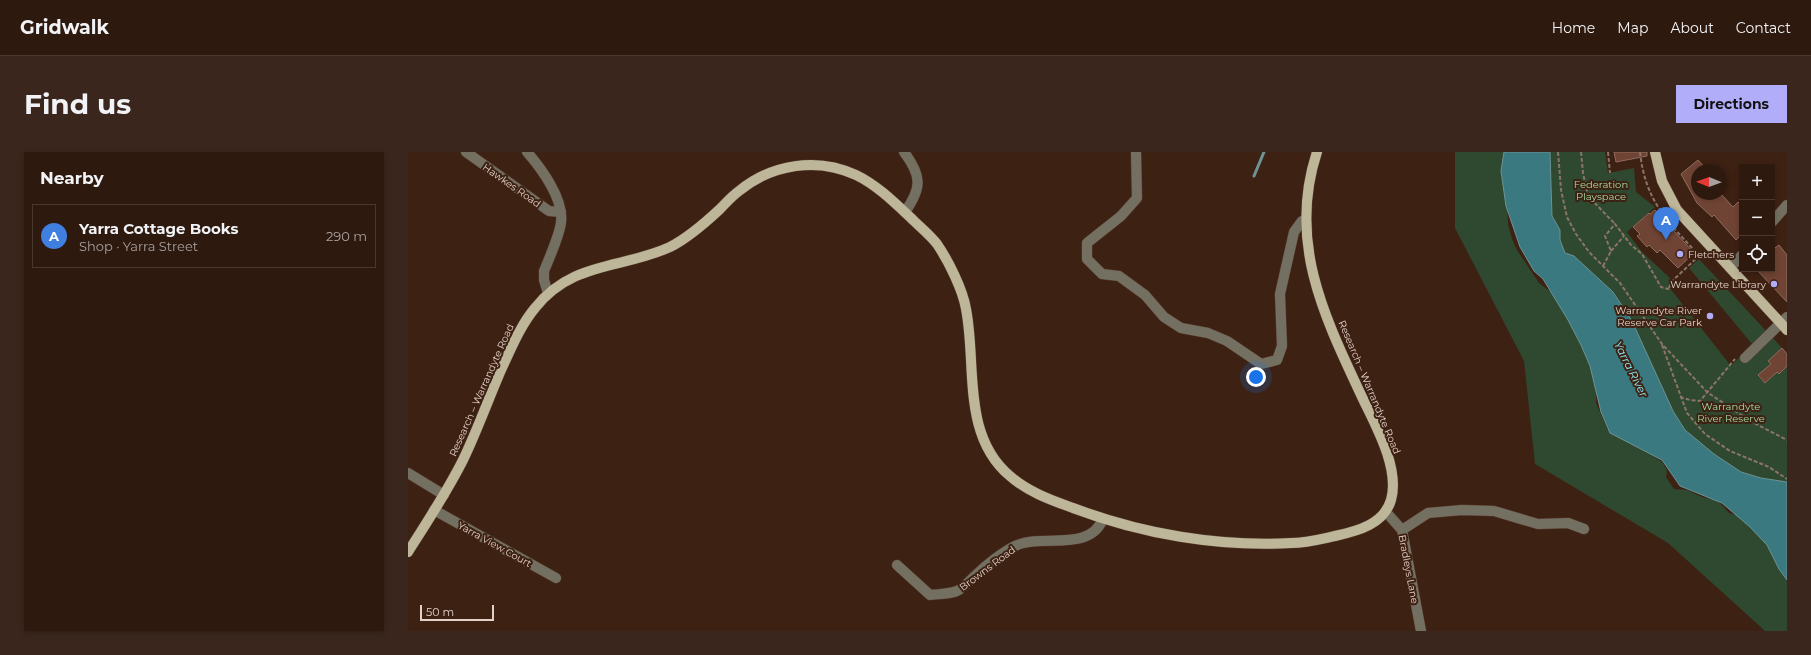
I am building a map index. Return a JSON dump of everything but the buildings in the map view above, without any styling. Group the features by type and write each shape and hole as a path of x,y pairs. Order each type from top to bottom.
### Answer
{"main road":[{"name":"Research – Warrandyte Road","path":"408,552 444,495 463,460 512,344 526,319 548,293 574,277 594,268 649,254 680,242 717,212 739,190 770,172 796,165 826,165 856,175 881,191 905,212 936,244 952,272 966,306 979,431 989,453 1010,476 1041,496 1103,519 1171,534 1224,543 1296,544 1349,533 1379,520 1386,512 1391,501 1394,483 1390,464 1375,423 1342,354 1318,296 1310,262 1306,220 1308,191 1317,152"},
{"path":"1655,152 1662,181 1677,210 1730,268 1785,323"}],"street":[{"name":"Hawkes Road","path":"466,152 548,211 561,212"},
{"path":"527,152 538,165 551,186 561,212 561,222 544,271 544,280 548,293"},
{"path":"904,152 913,164 918,178 916,196 905,212"},
{"path":"1136,152 1137,198 1121,216 1087,243 1087,259 1102,274 1119,276 1140,291 1164,317 1181,328 1208,333 1227,341 1261,364 1277,360 1282,346 1280,294 1294,232 1302,221 1306,220"},
{"path":"1775,219 1787,205"},
{"path":"1730,268 1739,258"},
{"path":"1741,358 1785,323"},
{"path":"408,473 444,495"},
{"name":"Yarra View Court","path":"434,510 556,578"},
{"path":"1402,530 1428,513 1462,510 1494,511 1538,524 1568,523 1584,529"},
{"name":"Bradleys Lane","path":"1386,512 1402,530 1421,631"},
{"name":"Browns Road","path":"897,565 930,595 946,594 958,590 981,570 1016,545 1045,540 1067,541 1089,535 1096,531 1103,519"}],"path":[{"path":"1558,152 1561,190 1567,216 1576,234 1589,252 1620,283 1662,344 1707,392 1750,421 1787,440"},
{"path":"1581,152 1583,173 1588,196 1642,254 1661,287 1668,289 1680,281"},
{"path":"1608,152 1610,173"},
{"path":"1640,152 1643,171 1657,208 1695,251"},
{"path":"1611,251 1605,236 1614,224"},
{"path":"1603,266 1611,251 1624,236"},
{"path":"1668,289 1671,282 1699,256"},
{"path":"1662,344 1687,413 1705,434 1730,451 1769,467 1787,479"},
{"path":"1680,397 1700,401 1741,358"}],"green space":[{"path":"1455,152 1505,152 1508,224 1512,239 1517,250 1539,283 1560,299 1597,381 1596,403 1607,428 1613,434 1643,449 1662,462 1667,470 1666,477 1674,489 1687,490 1702,497 1716,500 1729,513 1760,525 1774,559 1787,578 1787,631 1764,631 1668,543 1535,464 1524,361 1455,228"},
{"name":"Warrandyte River Reserve","path":"1550,152 1605,152 1608,173 1634,168 1636,192 1655,207 1627,232 1642,252 1670,278 1669,287 1731,366 1752,344 1689,268 1699,259 1782,348 1768,361 1771,364 1758,376 1765,383 1777,372 1779,374 1787,366 1787,482 1761,478 1741,472 1714,454 1685,430 1673,411 1632,321 1613,292 1574,256 1565,253 1560,239 1560,230 1552,216"}],"water":[{"name":"Yarra River","path":"1504,152 1550,152 1552,216 1560,230 1560,240 1565,253 1574,256 1613,292 1632,321 1673,411 1685,430 1714,454 1741,472 1761,478 1787,482 1787,580 1779,569 1767,545 1750,527 1722,503 1680,486 1662,460 1610,433 1601,412 1590,366 1581,345 1568,320 1543,279 1534,271 1520,247 1506,206 1501,171"}],"waterway":[{"path":"1254,176 1264,152"}],"place":[{"name":"Yarra Cottage Books","path":"1666,240"},
{"name":"Fletchers","path":"1680,254"},
{"name":"Warrandyte Library","path":"1774,284"},
{"name":"Warrandyte River Reserve Car Park","path":"1710,316"}],"park label":[{"name":"Federation Playspace","path":"1601,190"}]}
